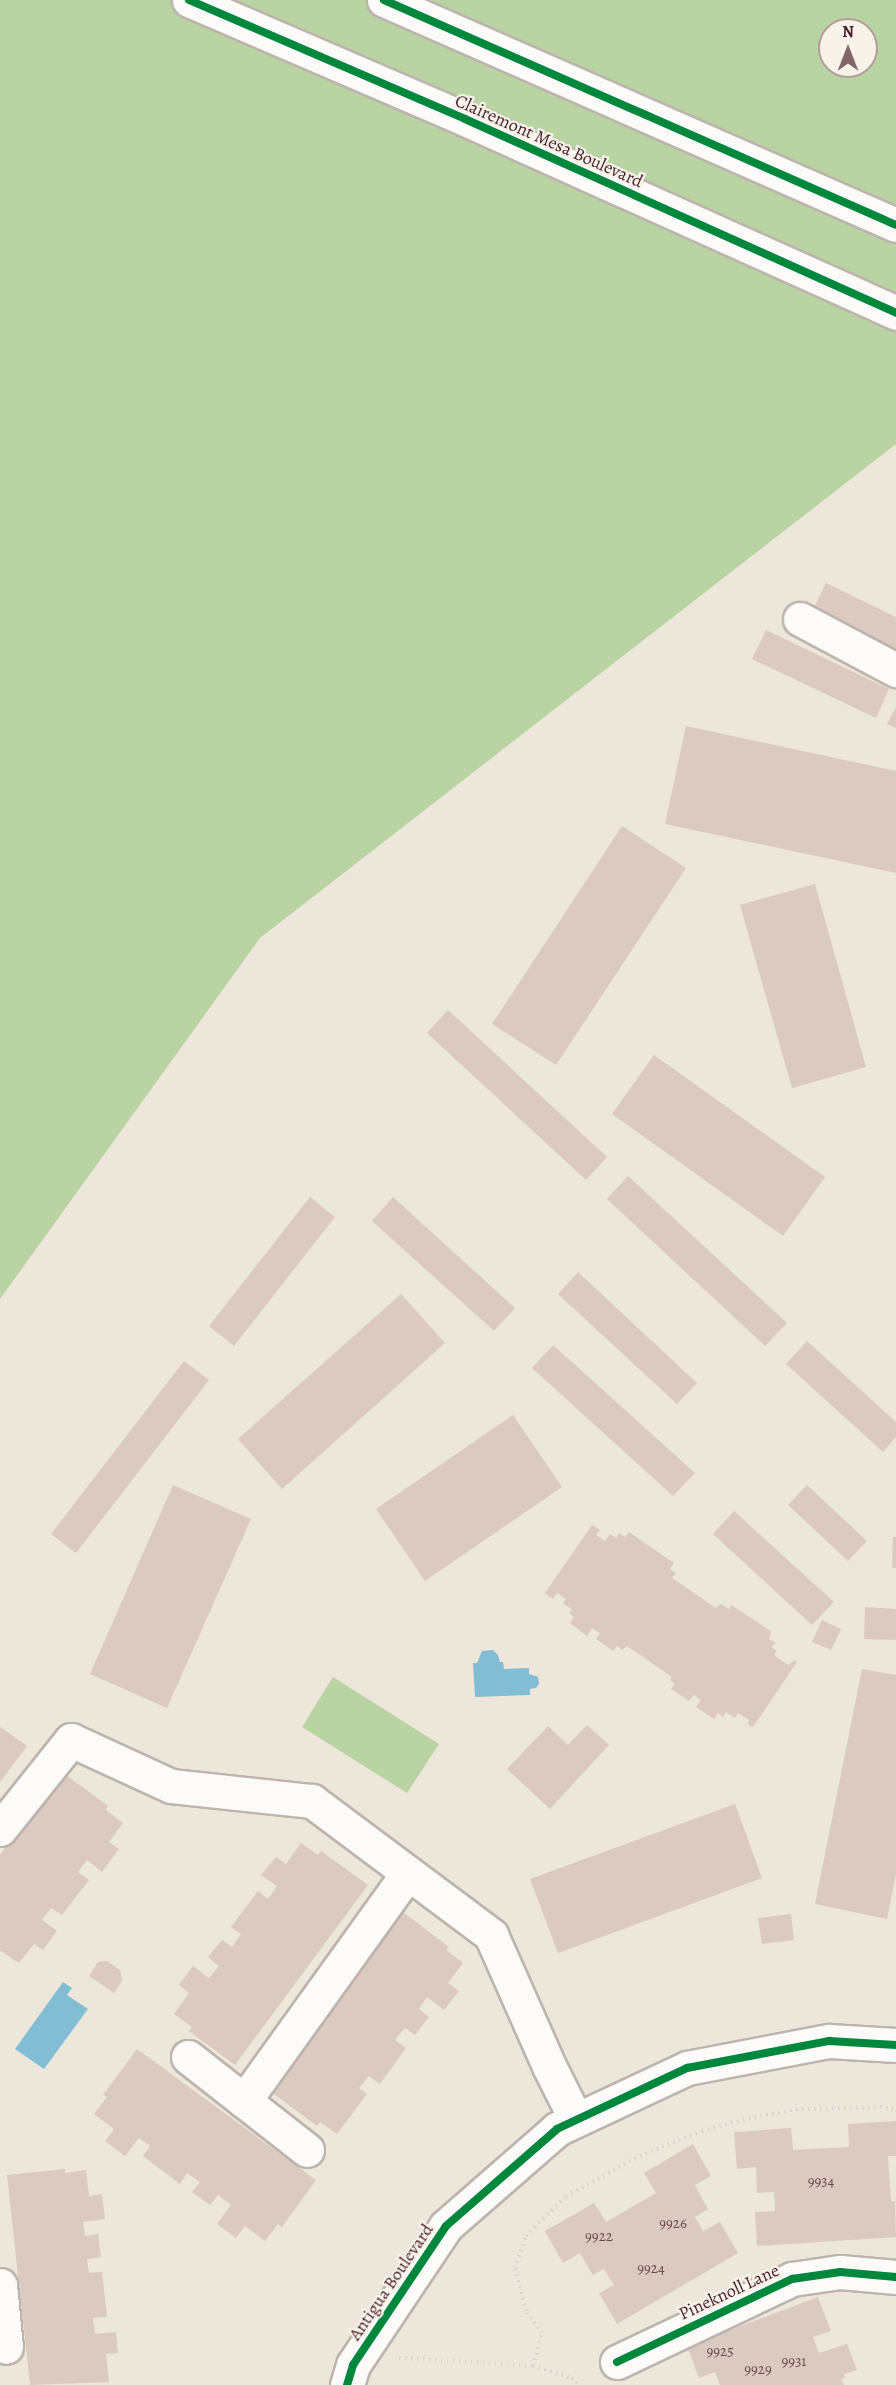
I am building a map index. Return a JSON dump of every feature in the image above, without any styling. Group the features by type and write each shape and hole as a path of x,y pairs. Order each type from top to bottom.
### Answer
{"main road":[{"name":"Clairemont Mesa Boulevard","path":"189,0 455,115 896,313"},
{"path":"384,0 896,225"},
{"path":"800,619 896,670"},
{"path":"0,1829 71,1740 171,1786 312,1801 491,1935 549,2067 576,2120"},
{"path":"244,2100 408,1873"},
{"name":"Antigua Boulevard","path":"347,2385 353,2365 446,2226 557,2129 687,2068 829,2041 896,2045"},
{"path":"188,2057 307,2150"},
{"name":"Pineknoll Lane","path":"617,2362 792,2279 840,2272 896,2277"},
{"path":"0,2292 6,2347"}],"path":[{"path":"532,2366 542,2333 526,2311 514,2268 526,2236 566,2196 640,2156 702,2131 737,2121 796,2109 880,2107 896,2110"},
{"path":"365,2347 404,2359 532,2366 573,2378 579,2385"}],"green space":[{"path":"0,0 896,0 896,444 260,938 0,1299"},
{"path":"333,1677 439,1744 407,1793 302,1727"}],"water":[{"path":"493,1650 500,1662 503,1662 504,1669 529,1668 529,1674 538,1677 539,1684 536,1688 530,1689 530,1695 475,1697 473,1663 477,1663 482,1651"},
{"path":"63,1982 72,1988 67,1995 88,2009 44,2069 15,2049"}],"building":[{"path":"826,583 896,617 896,652 812,612"},
{"path":"766,630 889,689 876,718 752,659"},
{"path":"896,707 896,728 887,724"},
{"path":"686,726 896,771 896,873 665,824"},
{"path":"622,826 686,868 556,1065 492,1024"},
{"path":"815,884 866,1067 792,1088 740,905"},
{"path":"448,1010 607,1157 586,1180 427,1033"},
{"path":"654,1055 825,1177 783,1236 612,1114"},
{"path":"628,1176 787,1323 765,1346 607,1199"},
{"path":"310,1197 335,1217 234,1346 209,1326"},
{"path":"393,1197 515,1308 494,1331 372,1221"},
{"path":"578,1272 697,1383 677,1404 558,1294"},
{"path":"401,1294 445,1343 282,1489 238,1439"},
{"path":"807,1341 896,1422 896,1437 883,1452 786,1364"},
{"path":"553,1345 695,1473 673,1496 532,1368"},
{"path":"184,1361 209,1380 76,1553 51,1534"},
{"path":"513,1415 562,1487 425,1581 376,1509"},
{"path":"173,1485 251,1519 167,1708 90,1674"},
{"path":"807,1485 867,1541 848,1561 788,1505"},
{"path":"734,1511 834,1602 812,1625 713,1534"},
{"path":"592,1525 600,1530 596,1535 605,1541 610,1534 616,1538 619,1533 625,1537 629,1532 674,1563 670,1569 676,1573 672,1578 716,1608 721,1604 729,1609 731,1605 771,1631 769,1639 776,1643 771,1647 777,1651 774,1655 788,1665 795,1660 797,1662 753,1727 748,1725 749,1720 738,1713 735,1718 726,1712 723,1717 718,1713 714,1719 696,1707 701,1700 694,1695 689,1701 671,1689 675,1684 670,1680 672,1677 627,1646 622,1650 617,1646 613,1651 596,1639 600,1633 592,1628 587,1636 570,1623 574,1617 569,1613 572,1610 563,1603 566,1599 557,1593 553,1599 545,1593"},
{"path":"893,1537 896,1537 896,1568 892,1568"},
{"path":"865,1607 896,1609 896,1640 864,1639"},
{"path":"822,1620 841,1629 831,1650 812,1642"},
{"path":"862,1669 896,1675 896,1874 887,1919 815,1904"},
{"path":"587,1725 609,1745 550,1809 507,1769 548,1726 568,1745"},
{"path":"0,1727 27,1746 0,1782"},
{"path":"62,1772 108,1806 106,1810 123,1823 109,1842 119,1849 102,1872 87,1860 78,1872 89,1880 62,1915 51,1908 42,1920 57,1931 43,1950 34,1944 19,1963 0,1952 0,1855"},
{"path":"735,1804 762,1878 558,1953 530,1879"},
{"path":"301,1843 318,1855 321,1851 368,1885 235,2065 189,2031 192,2027 174,2014 189,1993 179,1985 193,1966 209,1978 219,1966 208,1957 222,1940 232,1947 241,1934 231,1927 258,1891 268,1899 277,1886 261,1875 276,1857 286,1864"},
{"path":"403,1912 449,1947 446,1950 463,1963 448,1983 459,1991 444,2010 427,1997 419,2009 429,2017 415,2035 405,2028 395,2040 406,2048 380,2084 369,2076 359,2088 367,2094 337,2134 320,2122 317,2126 270,2091"},
{"path":"791,1914 794,1940 762,1944 758,1918"},
{"path":"107,1961 120,1970 122,1981 114,1993 89,1976 98,1962"},
{"path":"137,2049 316,2180 282,2227 278,2224 265,2241 245,2226 236,2238 217,2224 231,2205 218,2195 210,2205 192,2192 200,2182 187,2173 180,2184 143,2156 150,2146 139,2138 125,2156 105,2141 114,2129 94,2114 107,2097 103,2095"},
{"path":"896,2121 896,2156 888,2156 891,2201 895,2201 896,2237 757,2246 755,2212 775,2211 774,2192 757,2193 756,2167 737,2169 734,2132 791,2128 793,2150 849,2147 848,2124"},
{"path":"693,2144 711,2176 695,2185 708,2209 695,2217 703,2231 720,2222 738,2253 617,2324 599,2293 614,2285 604,2269 593,2275 580,2253 563,2263 545,2231 594,2203 606,2222 656,2193 644,2173"},
{"path":"65,2169 65,2173 86,2170 89,2196 102,2194 105,2219 83,2222 85,2236 98,2234 101,2257 87,2259 89,2273 102,2272 107,2317 93,2318 95,2334 116,2332 118,2353 106,2354 109,2382 30,2385 7,2175"},
{"path":"818,2297 831,2331 813,2337 819,2353 847,2344 857,2370 844,2374 845,2378 841,2379 844,2385 720,2385 715,2372 699,2378 687,2346"}],"cycle path":[{"path":"189,0 465,119 896,313"},
{"path":"384,0 896,225"},
{"path":"347,2385 353,2365 446,2226 557,2129 687,2068 829,2041 896,2045"},
{"path":"617,2362 792,2279 840,2272 896,2277"}]}
